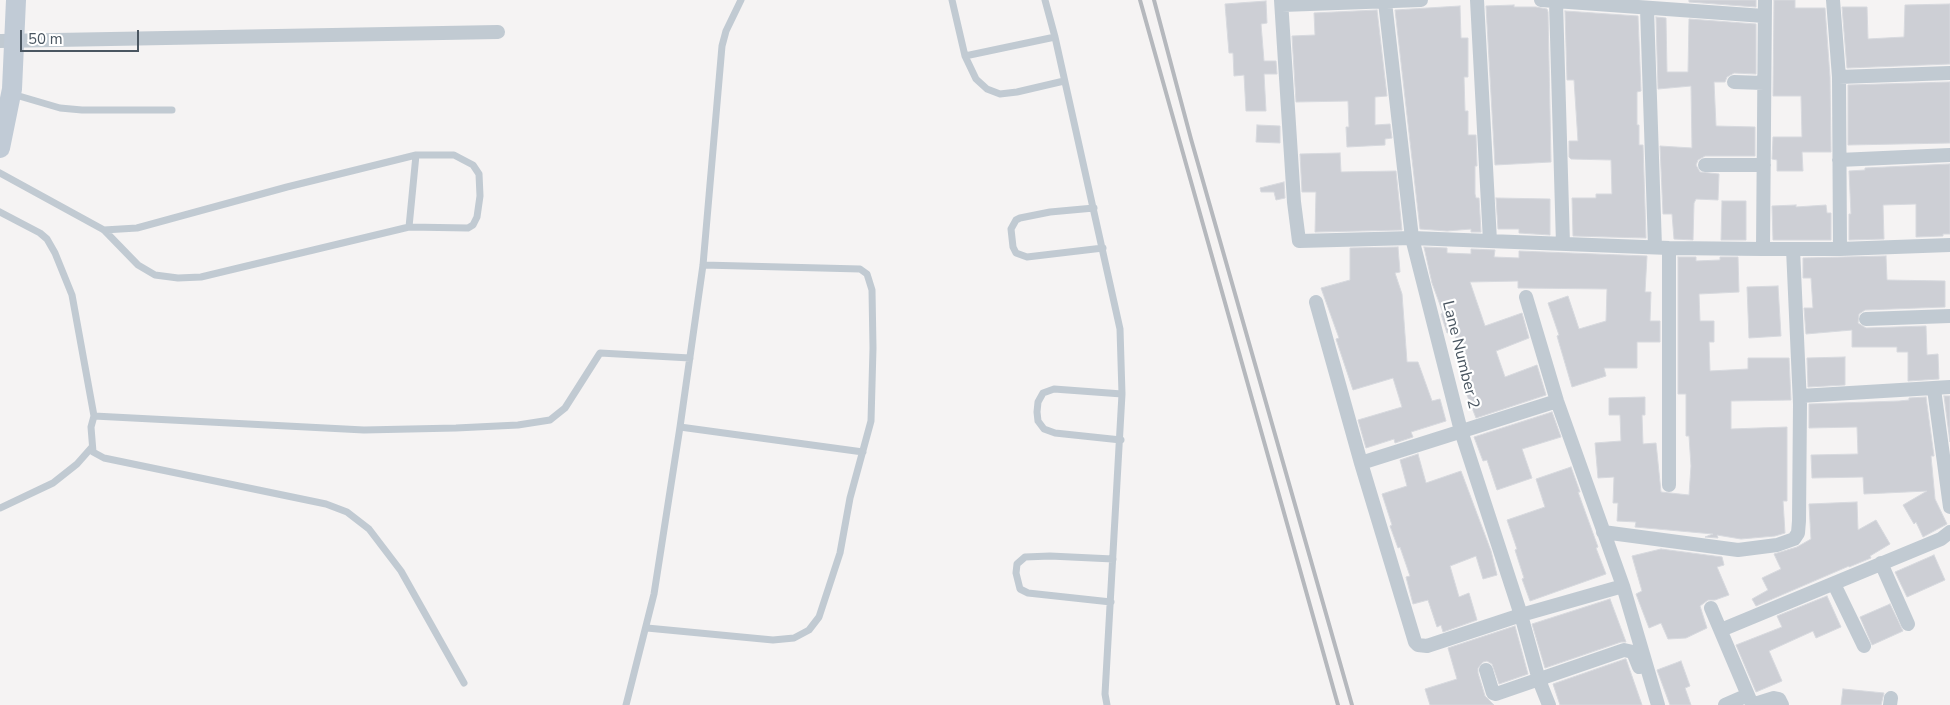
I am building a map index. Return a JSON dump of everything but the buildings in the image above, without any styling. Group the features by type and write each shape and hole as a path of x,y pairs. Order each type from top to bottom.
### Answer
{"street":[{"path":"0,148 12,89 7,41 16,0"},
{"path":"1422,0 1281,2 1294,202 1299,242 1412,238 1662,248 1763,249 1840,249 1950,245"},
{"path":"1477,0 1490,241"},
{"path":"1542,0 1556,2 1604,2 1647,9 1764,16"},
{"path":"1763,249 1765,0"},
{"path":"1833,0 1839,77 1840,249"},
{"name":"Lane Number 2","path":"1385,2 1412,238 1461,431 1521,615 1539,680 1549,705"},
{"path":"1556,2 1563,244"},
{"path":"1647,9 1662,248 1669,485"},
{"path":"7,41 498,32"},
{"path":"1839,77 1950,73"},
{"path":"1734,82 1764,83"},
{"path":"1840,160 1950,155"},
{"path":"1705,165 1764,165"},
{"path":"1602,532 1738,550 1777,545 1794,539 1798,533 1799,521 1800,396 1793,249"},
{"path":"1526,297 1557,401 1602,532 1623,586 1658,705"},
{"path":"1316,302 1361,463 1415,642 1418,645 1426,646 1521,615 1623,586"},
{"path":"1866,319 1950,316"},
{"path":"1800,396 1950,387"},
{"path":"1934,389 1950,507"},
{"path":"1361,463 1557,401"},
{"path":"1721,630 1941,539 1950,532"},
{"path":"1881,563 1908,624"},
{"path":"1834,584 1864,646"},
{"path":"1711,608 1748,695 1754,703 1774,698 1779,699 1782,705"},
{"path":"1486,670 1493,693 1496,694 1624,650 1629,650 1634,654 1652,705"},
{"path":"1725,705 1748,695"}],"lane":[{"path":"626,705 647,628 654,594 680,427 702,265 722,46 730,22 741,0"},
{"path":"952,0 970,70 976,79 987,89 1000,94 1064,81"},
{"path":"1045,0 1094,208 1120,329 1122,394 1106,677 1107,705"},
{"path":"965,56 1055,37"},
{"path":"12,89 19,96 60,108 74,110 172,110"},
{"path":"409,226 416,154"},
{"path":"0,172 104,230 138,265 155,275 178,278 201,277 409,226 468,228 473,225 477,217 480,196 479,174 473,164 454,155 416,154 277,189 137,228 104,230"},
{"path":"1094,208 1050,212 1020,218 1016,220 1011,229 1013,247 1016,252 1027,257 1103,248"},
{"path":"0,212 40,232 55,253 72,295 94,416 91,428 93,452 104,458 326,504 347,512 369,529 401,571 464,683"},
{"path":"647,628 773,640 794,638 809,630 818,617 840,553 850,498 872,421 874,348 872,290 867,274 860,269 702,265"},
{"path":"94,416 364,430 518,425 550,420 565,408 600,353 690,358"},
{"path":"1120,440 1056,433 1044,429 1038,421 1037,412 1038,402 1043,392 1054,389 1122,394"},
{"path":"680,427 863,452"},
{"path":"0,508 53,483 77,464 92,447"},
{"path":"1111,602 1028,594 1020,589 1016,573 1017,564 1025,557 1050,556 1114,559"}],"railway":[{"path":"1140,0 1338,705"},
{"path":"1154,0 1191,139 1352,705"}]}
